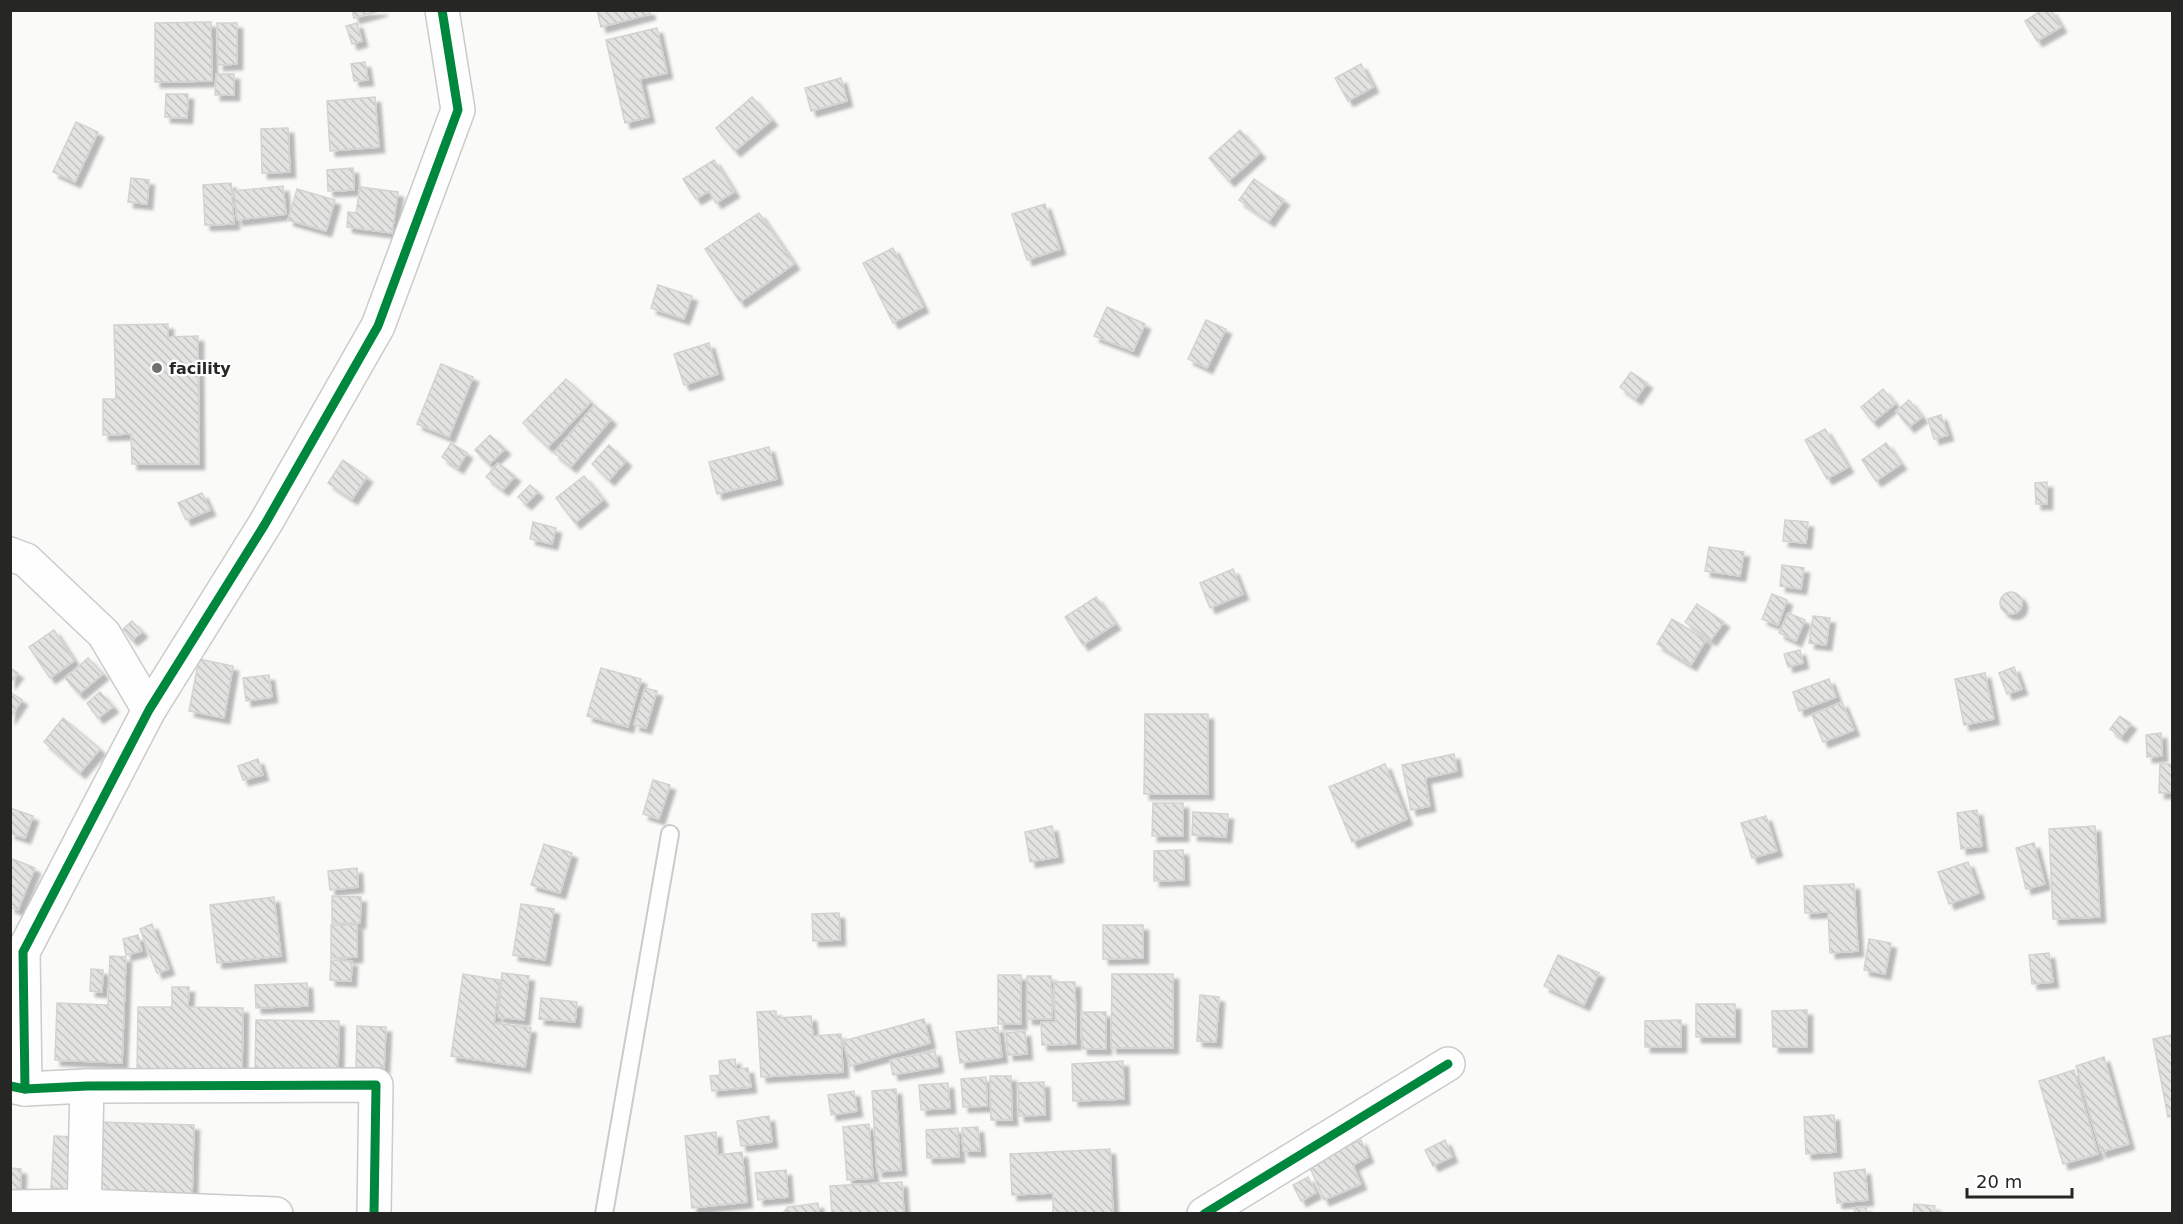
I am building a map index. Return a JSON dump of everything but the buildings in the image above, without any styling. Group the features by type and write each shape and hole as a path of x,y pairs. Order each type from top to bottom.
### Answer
{"street":[{"path":"374,1214 376,1085 18,1088 23,952 149,710 265,524 378,326 458,111 442,10"},
{"path":"10,554 26,560 104,634 149,710"},
{"path":"1204,1214 1448,1064"},
{"path":"84,1210 87,1086"},
{"path":"10,1207 276,1214"}],"lane":[{"path":"604,1214 670,834"}],"cycle path":[{"path":"25,1089 23,952 149,710 265,524 378,326 458,110 442,10"},
{"path":"1204,1214 1448,1064"},
{"path":"10,1086 25,1089 87,1086 376,1085 374,1214"}],"place":[{"name":"facility","path":"157,368"}]}
